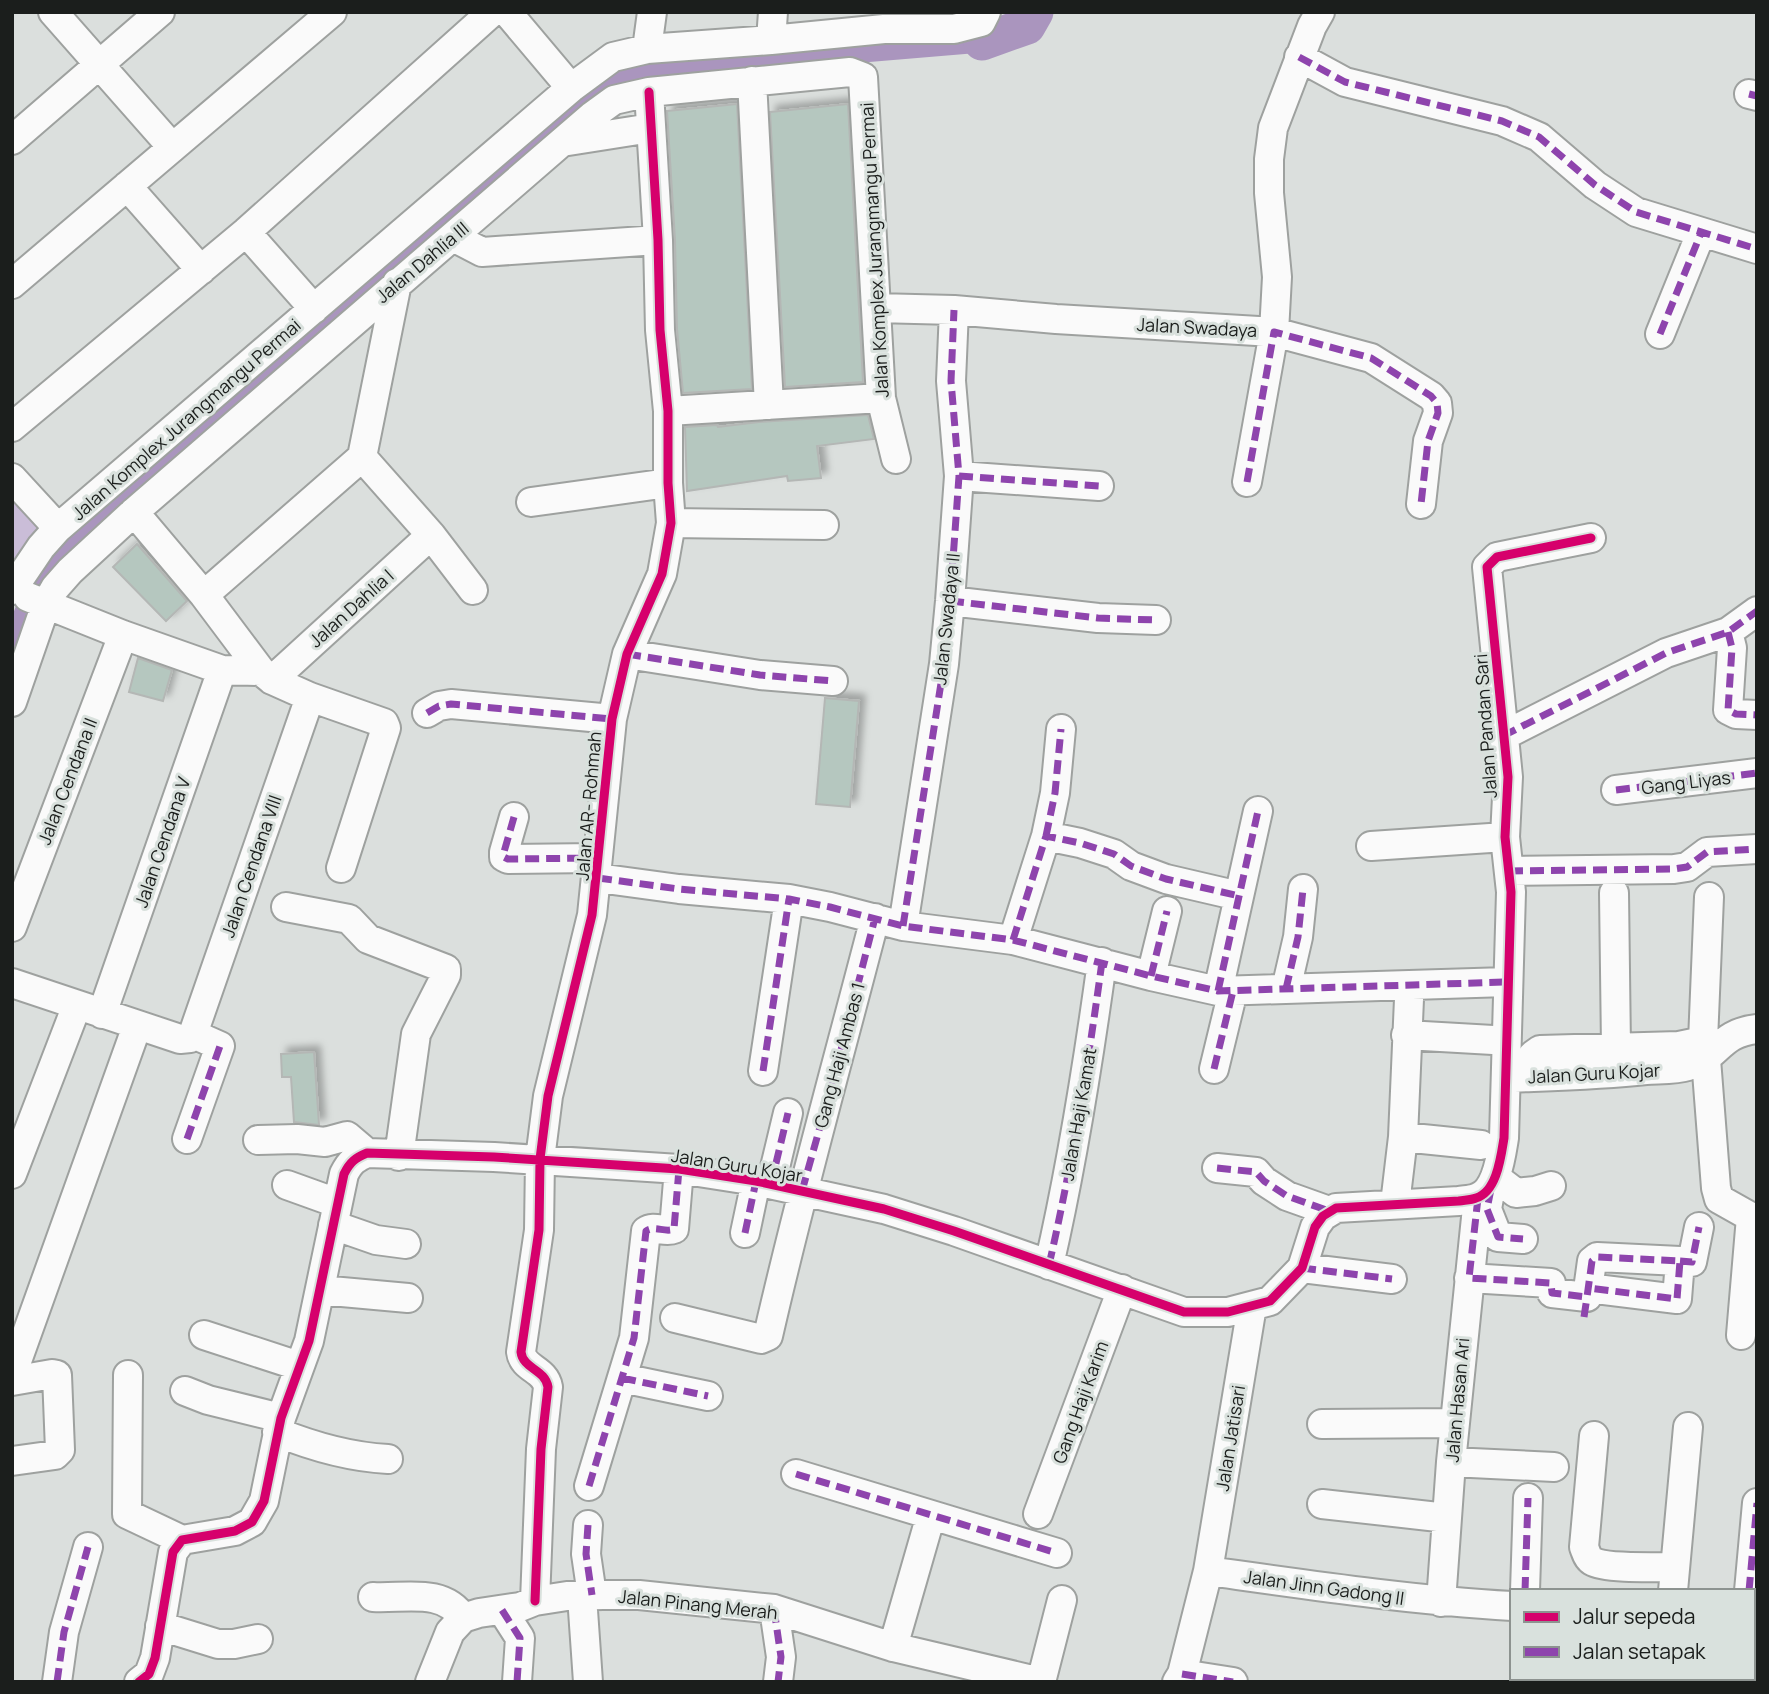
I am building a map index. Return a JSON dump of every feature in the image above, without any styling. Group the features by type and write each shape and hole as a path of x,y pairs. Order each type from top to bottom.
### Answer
{"street":[{"path":"53,12 172,147"},
{"path":"12,140 160,12"},
{"path":"12,284 332,12"},
{"path":"12,427 246,232 492,12"},
{"path":"507,12 571,88"},
{"path":"647,49 652,12"},
{"path":"771,40 773,12"},
{"name":"Jalan Komplex Jurangmangu Permai","path":"12,702 24,596 41,547 58,528 571,88 613,57 647,49 771,40 885,21 954,29 981,22 986,12"},
{"name":"Jalan Swadaya","path":"876,308 954,310 1274,332 1278,276 1269,193 1273,128 1299,57 1320,12"},
{"path":"1299,57 1345,82 1502,121 1539,137 1595,185 1636,212 1757,249"},
{"name":"Jalan Dahlia III","path":"24,596 55,588 134,512 397,283 614,100 649,92 850,72 861,74 865,82"},
{"path":"752,81 769,405"},
{"name":"Jalan Komplex Jurangmangu Permai","path":"865,82 881,398 896,459"},
{"path":"531,502 668,472 668,411 660,330 658,240 649,92"},
{"path":"562,142 651,128"},
{"path":"127,186 201,270"},
{"name":"Jalan Komplex Jurangmangu Permai","path":"246,232 314,309"},
{"path":"1660,334 1701,233"},
{"path":"453,237 482,252 658,240"},
{"path":"210,590 362,457 397,283"},
{"name":"Jalan Swadaya II","path":"903,926 944,664 950,601 958,476 951,381 954,310"},
{"path":"1247,482 1274,332 1371,358 1431,396 1437,403 1437,413 1428,441 1421,504"},
{"path":"668,411 881,398"},
{"path":"362,457 431,535 472,590"},
{"name":"Jalan AR- Rohmah","path":"535,1601 541,1449 548,1387 546,1377 523,1360 521,1352 539,1230 541,1160 548,1096 592,915 612,719 627,654 662,574 671,523 668,472"},
{"path":"958,476 1099,486"},
{"name":"Jalan Komplex Jurangmangu Permai","path":"12,478 58,528"},
{"name":"Jalan Komplex Jurangmangu Permai","path":"134,512 210,590 266,676"},
{"path":"671,523 824,525"},
{"name":"Jalan Dahlia I","path":"266,676 431,535"},
{"name":"Jalan Pandan Sari","path":"1516,1077 1507,982 1511,892 1505,837 1508,777 1488,566 1497,556 1591,538"},
{"path":"24,596 222,670 266,676 310,697 382,721 386,728 341,868"},
{"path":"950,601 1098,618 1156,620"},
{"path":"1503,736 1666,653 1728,632 1757,611"},
{"path":"1728,632 1732,648 1728,710 1736,714 1757,715"},
{"name":"Jalan Cendana II","path":"12,928 123,635"},
{"path":"627,654 760,676 833,681"},
{"name":"Jalan Cendana V","path":"12,1174 90,1010 222,670"},
{"name":"Jalan Cendana VIII","path":"193,1034 310,697"},
{"path":"427,713 439,706 451,704 612,719"},
{"path":"1013,940 1046,836 1055,793 1061,729"},
{"name":"Gang Liyas","path":"1616,790 1757,773"},
{"path":"1214,1069 1239,895 1258,811"},
{"path":"514,817 504,852 508,859 598,868 679,889 789,899 903,926 1013,940 1151,976 1225,991 1507,982"},
{"path":"1046,836 1114,854 1131,866 1166,879 1239,895"},
{"path":"1371,846 1505,837"},
{"path":"1509,871 1674,869 1687,867 1707,852 1757,849"},
{"path":"1286,989 1298,937 1303,889"},
{"path":"1614,893 1616,1048"},
{"path":"1709,897 1704,1050 1717,1195 1719,1199 1754,1217 1741,1335"},
{"path":"763,1071 789,899"},
{"path":"286,907 349,919 368,939 446,969 446,975 416,1034 399,1156"},
{"path":"1151,976 1167,911"},
{"name":"Gang Haji Ambas 1","path":"675,1318 761,1339 768,1336 802,1191 875,918"},
{"name":"Jalan Haji Kamat","path":"1049,1265 1075,1137 1102,962"},
{"path":"12,983 137,1026 180,1039 190,1038 193,1034 220,1046 187,1139"},
{"path":"1395,1204 1403,1136 1409,999"},
{"path":"12,1375 137,1026"},
{"name":"Jalan Guru Kojar","path":"1488,1187 1504,1138 1516,1077 1604,1074 1687,1066 1704,1050 1732,1035 1757,1029"},
{"path":"1406,1035 1493,1040"},
{"path":"1516,1077 1540,1050 1679,1046 1704,1050"},
{"path":"745,1233 788,1113"},
{"path":"128,1375 127,1514 183,1540 235,1531 252,1522 264,1501 279,1425 309,1341 348,1165 356,1157 367,1153 347,1136 325,1142 296,1139 258,1140"},
{"path":"1403,1136 1481,1145"},
{"name":"Jalan Guru Kojar","path":"367,1153 678,1169 764,1182 895,1213 1184,1312 1228,1312 1270,1301 1302,1268 1311,1235 1329,1211"},
{"path":"1217,1168 1256,1172 1264,1181 1287,1196 1329,1211 1336,1208 1395,1204 1488,1187 1516,1193 1551,1186"},
{"path":"589,1486 634,1338 646,1231 650,1228 670,1231 674,1229 678,1169"},
{"path":"287,1185 376,1240 406,1244"},
{"path":"1488,1187 1488,1209 1498,1237 1523,1239"},
{"name":"Jalan Hasan Ari","path":"1441,1602 1469,1278 1488,1187"},
{"path":"1586,1301 1592,1261 1597,1257 1692,1262 1699,1227"},
{"path":"1469,1278 1551,1283 1552,1293 1586,1301 1677,1299 1680,1261"},
{"path":"1302,1268 1392,1279"},
{"name":"Gang Haji Karim","path":"1038,1514 1122,1289"},
{"path":"320,1290 408,1298"},
{"name":"Jalan Jatisari","path":"1208,1571 1252,1306"},
{"path":"204,1335 261,1356 299,1366"},
{"path":"12,1381 52,1374 58,1377 60,1450 55,1455 12,1461"},
{"path":"622,1378 708,1396"},
{"path":"185,1391 279,1425 309,1446 359,1458 388,1459"},
{"path":"1322,1424 1455,1423"},
{"path":"1594,1436 1584,1547 1586,1555 1592,1561 1604,1565 1674,1579 1688,1427"},
{"path":"1451,1462 1554,1467"},
{"path":"796,1474 1057,1553"},
{"path":"1525,1589 1528,1498"},
{"path":"1749,1589 1757,1503"},
{"path":"1322,1504 1447,1518"},
{"path":"893,1647 931,1515"},
{"path":"588,1525 588,1682"},
{"path":"139,1682 149,1674 155,1658 173,1552 183,1540"},
{"path":"57,1682 64,1632 88,1547"},
{"path":"1208,1571 1180,1678 1233,1682"},
{"name":"Jalan Jinn Gadong II","path":"1208,1571 1441,1602 1510,1606"},
{"name":"Jalan Pinang Merah","path":"463,1618 502,1611 535,1601 587,1596 639,1595 774,1609 893,1647 1041,1682"},
{"path":"373,1597 437,1598 455,1606 463,1618 450,1632 430,1682"},
{"path":"1041,1682 1062,1600"},
{"path":"774,1609 781,1657 778,1682"},
{"path":"502,1611 520,1638 517,1682"},
{"path":"160,1626 218,1644 258,1639"}],"shaded area":[{"path":"12,499 40,531 12,576"}],"building":[{"path":"737,104 752,389 683,393 677,329 667,111"},
{"path":"848,104 863,382 785,387 770,112"},
{"path":"868,415 874,439 817,446 821,478 788,481 787,476 687,491 685,427 718,427"},
{"path":"137,544 187,601 166,621 113,567"},
{"path":"138,658 172,670 163,701 129,692"},
{"path":"825,698 859,701 850,807 816,804"},
{"path":"314,1052 319,1125 294,1122 291,1077 282,1077 281,1054"}],"waterway":[{"path":"982,42 1027,26 1035,12"},
{"path":"12,645 39,576 49,562 594,91 621,76 661,69 982,42"}],"marked path":[{"path":"1299,57 1345,82 1502,121 1539,137 1595,185 1636,212 1757,249"},
{"path":"1749,94 1757,96"},
{"path":"1660,334 1701,233"},
{"path":"903,926 944,664 950,601 959,476 951,381 954,310"},
{"path":"1247,482 1274,332 1371,358 1431,396 1437,403 1438,413 1428,441 1421,504"},
{"path":"959,476 1099,486"},
{"path":"950,601 1098,618 1156,620"},
{"path":"1503,736 1666,653 1728,632 1757,611"},
{"path":"1728,632 1732,648 1728,710 1736,714 1757,715"},
{"path":"627,654 760,675 833,681"},
{"path":"427,713 439,706 451,704 612,719"},
{"path":"1046,836 1055,793 1061,729"},
{"path":"1616,790 1757,773"},
{"path":"1218,991 1258,811"},
{"path":"514,817 504,852 504,857 508,859 597,858"},
{"path":"1013,940 1046,836 1114,854 1131,866 1166,879 1239,896"},
{"path":"1509,871 1674,869 1687,867 1707,852 1757,849"},
{"path":"598,878 789,899 903,926 1013,940 1218,991 1507,982"},
{"path":"1286,989 1298,937 1303,889"},
{"path":"763,1071 789,899"},
{"path":"1151,976 1167,911"},
{"path":"802,1191 875,918"},
{"path":"1049,1265 1079,1114 1102,962"},
{"path":"1214,1069 1233,991"},
{"path":"187,1139 220,1046"},
{"path":"771,1184 788,1113"},
{"path":"1217,1168 1256,1172 1264,1181 1287,1196 1329,1211"},
{"path":"589,1486 634,1338 646,1231 674,1229 679,1169"},
{"path":"745,1233 756,1181"},
{"path":"1491,1189 1487,1209 1498,1237 1523,1239"},
{"path":"1478,1198 1469,1278 1551,1283 1552,1293 1587,1297 1592,1261 1597,1257 1680,1261 1677,1299 1588,1288"},
{"path":"1680,1261 1692,1262 1699,1227"},
{"path":"1302,1268 1392,1279"},
{"path":"1584,1317 1587,1297"},
{"path":"622,1378 708,1396"},
{"path":"796,1474 1057,1553"},
{"path":"1525,1589 1528,1498"},
{"path":"1749,1589 1757,1503"},
{"path":"588,1525 586,1554 592,1595"},
{"path":"57,1682 64,1632 88,1547"},
{"path":"774,1609 781,1657 778,1682"},
{"path":"502,1610 520,1638 517,1682"},
{"path":"1182,1674 1233,1682"}],"cycle path":[{"path":"535,1601 541,1449 548,1387 543,1376 526,1362 521,1352 539,1230 540,1159 548,1096 592,915 612,719 627,654 662,574 671,523 668,411 660,330 658,240 649,92"},
{"path":"139,1682 149,1674 155,1658 173,1552 182,1540 235,1531 252,1522 264,1501 281,1418 309,1341 344,1174 353,1161 367,1153 494,1157 679,1169 756,1181 884,1209 1184,1312 1228,1312 1270,1301 1302,1268 1315,1227 1323,1216 1336,1208 1459,1201 1474,1199 1483,1194 1489,1189 1497,1173 1504,1138 1511,892 1505,837 1508,777 1487,567 1497,557 1591,538"}]}
